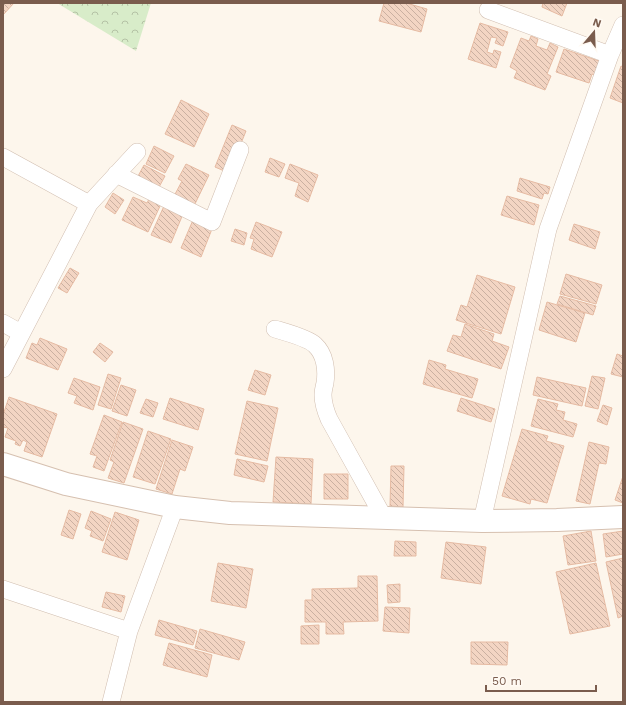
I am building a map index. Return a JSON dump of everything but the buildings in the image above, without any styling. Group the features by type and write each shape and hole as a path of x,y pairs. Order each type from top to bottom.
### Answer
{"street":[{"path":"488,10 610,55"},
{"path":"482,521 548,229 610,55 623,25"},
{"path":"116,174 212,222 240,150"},
{"path":"3,369 89,204 137,152"},
{"path":"3,157 89,204"},
{"path":"3,323 21,333"},
{"path":"274,329 305,339 315,344 324,358 326,376 323,394 324,405 329,419 384,518"},
{"path":"3,464 66,484 175,507 230,513 482,521 623,517"},
{"path":"111,702 129,631 175,507"},
{"path":"3,589 129,631"}],"green space":[{"path":"57,3 151,3 136,51"}]}
